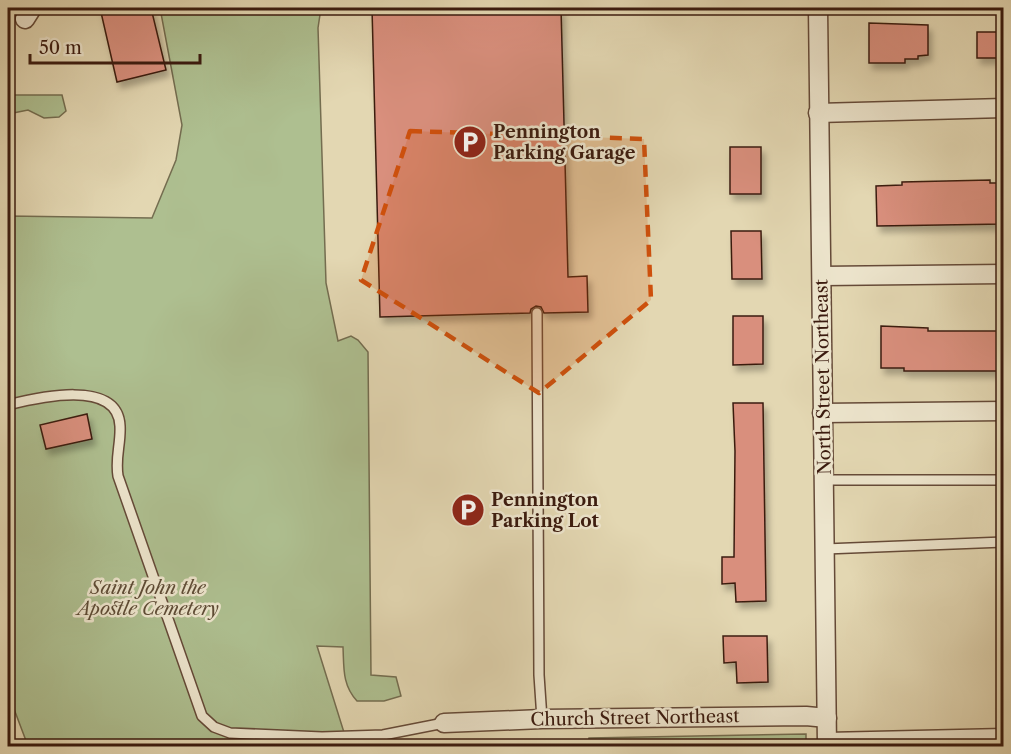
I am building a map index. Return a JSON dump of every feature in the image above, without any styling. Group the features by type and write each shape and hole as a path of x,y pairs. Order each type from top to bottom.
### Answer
{"street":[{"name":"North Street Northeast","path":"818,8 827,744"},
{"path":"818,113 1004,108"},
{"path":"822,276 1004,274"},
{"path":"822,413 1004,411"},
{"name":"Church Street Northeast","path":"444,723 542,719 806,716 827,718"},
{"path":"827,744 1004,738"}],"lane":[{"path":"537,313 539,675 542,719"},
{"path":"8,405 56,396 79,395 106,401 114,406 120,424 116,454 118,476 202,716 214,727 230,733 322,738 383,735 444,723"},
{"path":"824,480 1004,480"},
{"path":"825,549 1004,542"}],"highlighted area":[{"path":"410,131 644,139 651,300 539,393 361,280"}],"green space":[{"name":"Saint John the Apostle Cemetery","path":"160,8 321,8 318,28 326,283 338,341 351,336 358,340 368,352 371,675 396,677 401,696 384,701 357,701 346,682 343,647 317,646 347,742 343,746 28,746 8,693 8,216 152,218 176,160 182,125"},
{"path":"8,95 62,95 66,111 59,117 44,118 28,110 8,114"},
{"path":"806,734 806,746 588,746 589,738"}],"building":[{"path":"100,8 151,8 166,70 117,82"},
{"name":"Pennington Parking Garage","path":"372,8 561,8 568,277 587,276 588,312 544,313 541,307 536,306 531,309 530,313 380,317"},
{"path":"869,23 928,25 928,55 918,56 918,59 905,59 905,63 869,63"},
{"path":"977,32 1004,32 1004,58 977,58"},
{"path":"730,147 761,147 761,194 730,194"},
{"path":"990,180 990,183 1004,183 1004,224 877,226 876,186 902,185 902,182"},
{"path":"731,231 761,231 762,279 732,279"},
{"path":"733,316 763,316 763,364 733,365"},
{"path":"881,326 928,328 928,331 1004,331 1004,371 904,371 904,368 881,368"},
{"path":"733,403 763,403 766,601 736,602 735,583 722,584 722,557 734,557"},
{"path":"87,414 92,439 46,449 40,425"},
{"path":"723,636 767,636 768,682 737,683 736,662 724,663"}],"place":[{"name":"Pennington Parking Garage","path":"470,142"},
{"name":"Pennington Parking Lot","path":"468,510"}]}
